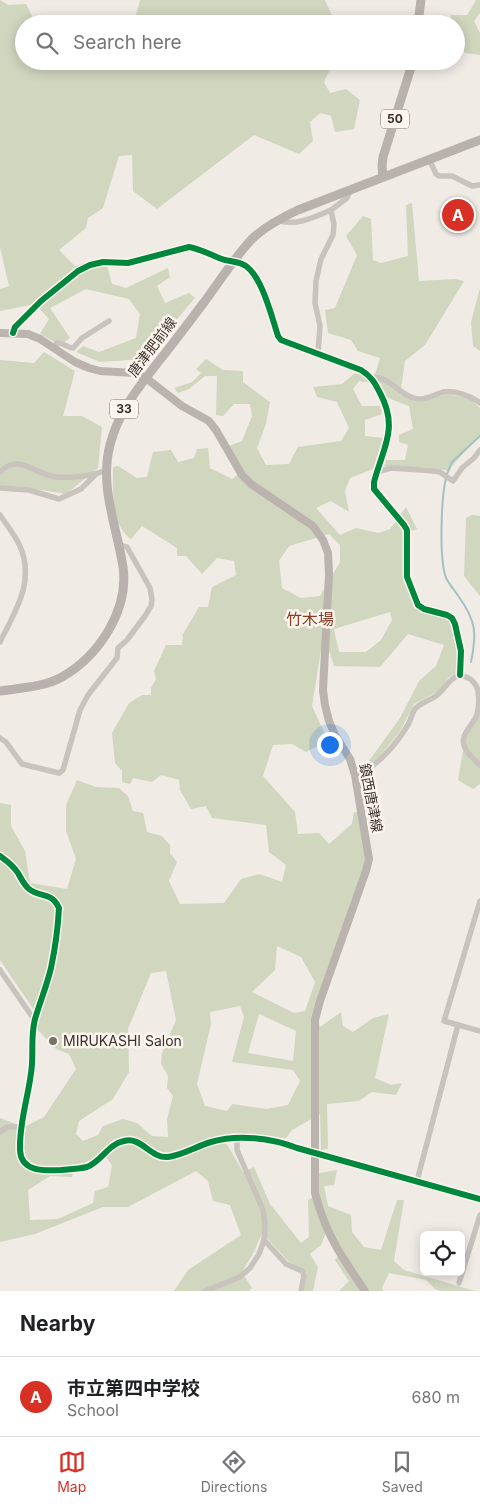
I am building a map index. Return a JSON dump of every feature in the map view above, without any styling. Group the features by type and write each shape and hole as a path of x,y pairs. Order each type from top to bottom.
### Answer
{"main road":[{"path":"419,15 421,0"},
{"name":"50","path":"384,177 383,157 410,70"},
{"name":"唐津肥前線","path":"0,690 40,685 62,677 84,661 103,640 117,615 123,591 123,568 109,506 107,470 109,446 118,420 146,378 250,241 277,220 351,189 430,161 480,140"},
{"path":"0,333 28,334 40,339 75,362 89,368 100,371 134,373 146,378"},
{"name":"鎮西唐津線","path":"146,378 182,406 209,421 242,475 313,526 323,540 328,553 325,705 335,735 350,759 355,775 369,859 315,1020 315,1194 321,1214 338,1252 365,1291"}],"street":[{"path":"430,161 436,174 439,176 456,177 472,186 479,185"},
{"path":"277,220 285,223 302,221 331,210 347,198 351,189"},
{"path":"318,353 320,326 315,303 316,281 321,259 333,235 334,225 331,210"},
{"path":"13,333 15,327 40,301 78,271 90,265 102,262 128,263 189,247 200,249 234,263 243,264 248,268 266,296 278,336 281,340 393,384 409,397 423,399 451,392 472,397 480,403"},
{"path":"53,348 57,343 73,348 82,338 109,321"},
{"path":"372,377 388,410 390,425 374,489 406,530 407,577 418,605 424,610 447,615 452,618 455,624 461,651 460,675"},
{"path":"377,472 391,468 434,470 453,481 462,468 480,450"},
{"path":"0,472 10,466 19,464 46,475 57,477 95,474 107,470"},
{"path":"0,488 29,490 59,499 80,489 95,474"},
{"path":"0,515 19,543 26,560 27,572 25,586 15,612 0,642"},
{"path":"0,738 6,742 22,764 58,773 63,770 80,710 88,694 117,658 118,648 127,640 151,606 152,594 136,561 127,547 118,544"},
{"path":"355,775 372,768 400,736 410,722 414,710 441,693 451,679 460,675 467,677 477,687 476,716 467,731 463,744 480,765"},
{"path":"0,856 12,866 26,887 32,892 47,895 56,901 59,908 51,968 35,1021 30,1076 20,1127 20,1156 23,1162 30,1168 40,1170 75,1169 88,1166 100,1159 114,1144 125,1140 138,1142 156,1155 166,1157 225,1139 261,1139 283,1142 315,1153 480,1199"},
{"path":"480,901 444,1021 480,1031"},
{"path":"0,970 35,1021"},
{"path":"417,1181 458,1025"},
{"path":"0,1132 6,1127 20,1127"},
{"path":"205,1291 240,1277 250,1268 259,1254 264,1240 266,1224 263,1210 237,1150 237,1138"},
{"path":"459,1283 480,1214"},
{"path":"264,1240 286,1264 302,1271 304,1275 301,1291"}],"green space":[{"path":"0,0 8,5 26,4 32,15 15,15 15,70 330,70 324,82 330,93 346,89 360,100 354,129 335,132 331,116 320,113 310,122 313,141 299,154 254,135 157,209 133,191 132,155 119,156 103,208 88,218 86,228 59,250 75,266 87,262 107,265 112,284 126,288 168,268 170,277 157,286 165,303 189,293 195,298 143,359 100,362 76,352 83,346 99,352 136,338 140,314 129,299 86,289 50,308 70,338 60,345 40,334 49,319 35,304 0,311 0,289 9,286 0,247"},
{"path":"140,0 325,0 332,15 136,15"},
{"path":"476,0 480,0 480,13 474,21 480,33 480,55 465,53 465,15 467,15"},
{"path":"412,203 419,281 455,279 464,281 425,345 405,361 400,395 416,402 447,394 469,398 480,408 480,437 471,444 448,471 434,468 384,466 386,460 405,460 408,445 399,442 399,435 413,429 409,406 388,398 377,384 359,381 353,389 362,406 380,406 382,414 365,420 365,436 383,438 373,469 350,478 345,491 349,512 331,501 316,508 340,535 356,528 378,533 390,529 406,507 417,529 404,534 403,575 417,608 428,614 442,615 452,622 459,652 458,672 449,677 439,691 414,704 400,731 372,766 366,765 400,718 419,681 436,666 444,645 408,634 380,667 334,666 329,650 321,650 312,706 327,739 342,751 339,755 320,745 306,752 292,744 273,745 263,776 295,812 298,834 319,833 329,844 352,824 354,812 359,812 366,854 363,874 315,1006 320,1027 341,1012 343,1026 353,1032 373,1018 389,1014 375,1078 391,1085 402,1083 396,1095 372,1092 359,1101 327,1104 328,1149 321,1150 320,1114 292,1130 286,1138 231,1133 225,1141 243,1172 254,1167 270,1204 301,1243 309,1237 308,1200 319,1194 319,1173 337,1170 334,1185 324,1186 328,1206 351,1215 352,1232 364,1247 381,1250 397,1200 404,1200 394,1261 404,1270 420,1276 475,1291 441,1291 435,1289 426,1280 389,1273 382,1288 383,1291 339,1291 349,1281 335,1260 343,1251 328,1227 321,1245 310,1254 318,1267 313,1291 303,1291 307,1273 288,1261 262,1233 254,1252 242,1272 252,1288 249,1291 174,1291 188,1270 241,1235 230,1205 213,1201 208,1181 196,1171 128,1207 103,1207 35,1234 0,1242 0,1118 24,1127 44,1117 76,1069 69,1054 56,1049 36,1028 38,1016 0,960 0,803 11,805 11,826 25,851 30,883 67,889 76,859 66,831 66,805 77,780 96,787 119,788 128,796 133,811 143,813 147,832 162,836 170,845 170,853 177,862 169,881 180,904 224,903 241,879 260,874 282,882 286,865 269,852 266,825 212,818 206,806 191,809 180,790 179,780 161,775 152,782 133,778 130,784 122,782 122,771 115,763 112,733 129,703 142,695 151,695 151,688 156,679 154,671 166,645 182,645 183,634 199,607 208,607 212,587 236,575 234,561 217,558 202,574 186,556 177,556 177,548 142,526 131,539 124,533 119,525 114,506 113,467 118,466 137,478 147,477 153,452 171,450 178,462 194,458 197,449 208,448 210,468 232,479 241,472 229,446 242,441 252,416 250,404 234,404 223,416 216,415 217,376 205,376 189,389 178,393 174,388 192,382 201,373 196,369 206,359 223,370 243,371 243,382 270,402 266,424 257,448 266,465 289,464 298,447 341,441 349,428 337,402 317,397 313,387 342,384 355,373 374,378 380,358 358,351 351,340 328,333 325,310 335,308 357,255 346,236 363,216 371,219 373,260 381,263 408,256 406,205","holes":["329,534 340,545 340,562 320,596 301,598 282,588 279,561 289,546","390,612 392,620 381,640 366,652 339,652 334,629","277,946 301,957 315,982 305,1011 294,1013 252,992 275,970","166,971 176,1020 162,1053 161,1064 168,1076 167,1088 173,1096 167,1119 168,1137 152,1136 137,1123 123,1119 103,1126 98,1135 83,1141 76,1134 79,1121 113,1099 129,1072 128,1029 151,973","240,1006 244,1017 232,1062 293,1070 300,1081 288,1105 267,1109 232,1104 227,1111 205,1106 197,1084 211,1024 210,1012","259,1014 296,1031 293,1061 248,1053","106,1156 112,1166 108,1187 95,1191 93,1203 58,1219 30,1220 28,1190 50,1176 72,1177 74,1166"]},
{"path":"480,288 480,351 473,346 471,322"},
{"path":"44,352 75,371 63,416 82,416 102,427 98,468 66,494 17,486 0,491 0,360 34,363"},
{"path":"472,515 480,516 480,596 464,576 466,518"},
{"path":"480,711 480,784 473,789 458,780 466,733"}],"waterway":[{"path":"447,474 452,462 480,436"},
{"path":"446,478 443,500 442,557 446,578 465,605 472,620 474,643 471,662"}],"cycle path":[{"path":"13,333 15,327 41,301 78,271 90,265 103,262 128,263 189,247 249,268 265,296 281,340 361,370 370,377 378,389 386,405 389,428 374,482 374,489 407,530 407,577 418,605 424,609 447,615 452,618 455,624 461,651 460,675"},
{"path":"0,856 14,868 29,889 49,897 59,908 51,968 34,1025 31,1075 20,1139 21,1157 24,1163 34,1169 41,1170 77,1169 87,1167 97,1161 114,1145 124,1141 136,1142 156,1155 168,1157 221,1140 254,1138 276,1142 480,1199"}],"place":[{"name":"市立第四中学校","path":"458,215"},
{"name":"MIRUKASHI Salon","path":"53,1041"}],"district":[{"name":"竹木場","path":"310,619"}]}
